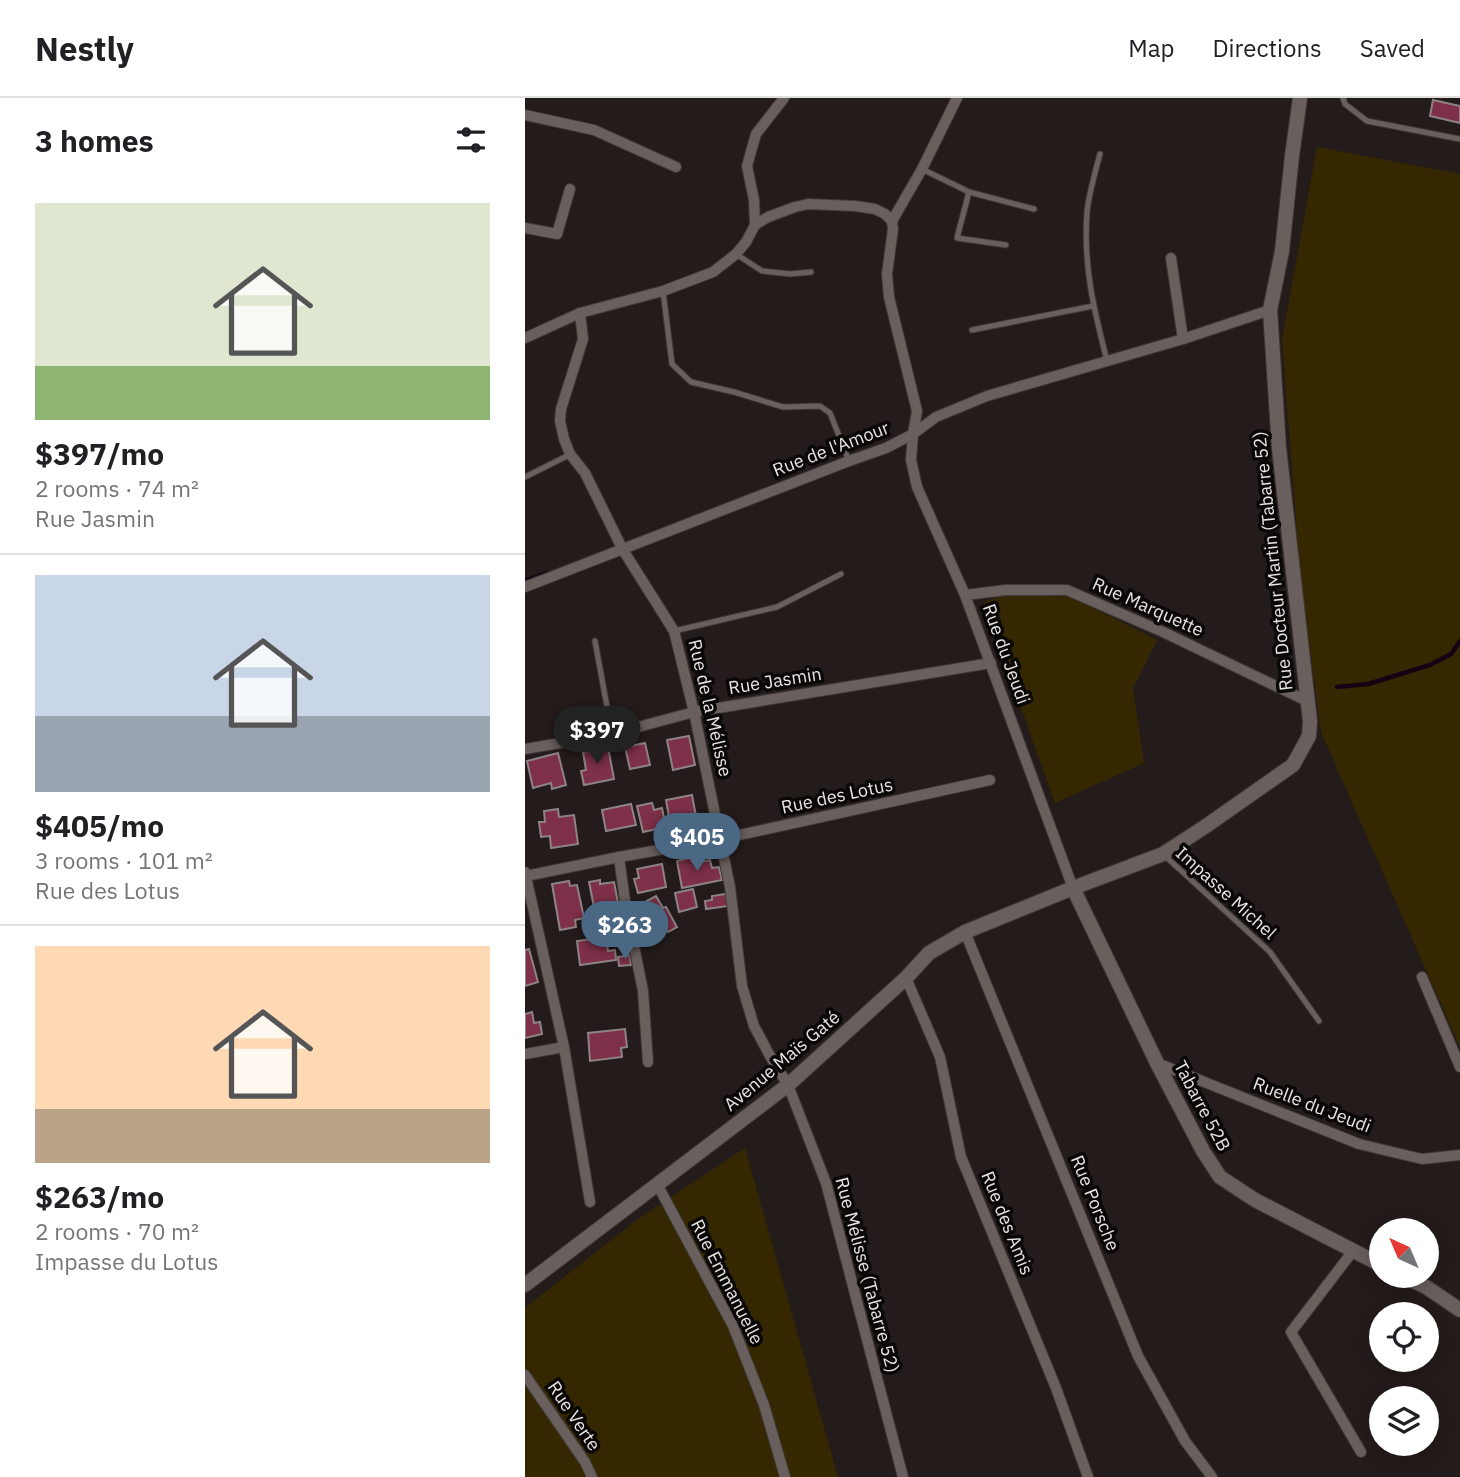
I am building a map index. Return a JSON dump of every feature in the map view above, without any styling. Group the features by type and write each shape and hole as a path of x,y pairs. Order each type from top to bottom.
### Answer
{"street":[{"path":"525,338 580,313 663,291 713,272 736,254 747,242 755,225 754,200 747,166 756,134 785,98"},
{"path":"755,225 795,206 808,204 876,209 892,221 922,169 957,98"},
{"name":"Rue Docteur Martin (Tabarre 52)","path":"1073,888 1163,854 1293,765 1309,736 1310,721 1279,448 1270,310 1282,251 1300,98"},
{"path":"525,114 594,130 676,167"},
{"path":"525,228 557,234 569,189"},
{"name":"Rue du Jeudi","path":"892,221 887,274 889,297 917,411 911,460 917,487 965,595 1073,888"},
{"path":"1171,258 1183,339"},
{"name":"Rue de l'Amour","path":"525,587 886,448 913,434 936,417 988,396 1183,339 1270,310"},
{"name":"Rue de la Mélisse","path":"580,313 583,339 561,409 559,421 563,439 585,473 622,550 674,631 721,839 730,887 742,986 754,1026 788,1085"},
{"name":"Rue Marquette","path":"965,595 1006,590 1067,590 1163,632 1307,701"},
{"name":"Rue Jasmin","path":"525,749 612,734 694,712 991,663"},
{"name":"Rue des Lotus","path":"525,874 721,839 990,780"},
{"path":"619,857 643,991 648,1062"},
{"path":"525,874 564,1046 590,1202"},
{"name":"Avenue Maïs Gaté","path":"525,1285 788,1085 906,978 929,953 965,932 1073,888"},
{"name":"Tabarre 52B","path":"1073,888 1157,1063 1203,1152 1220,1177 1255,1200 1369,1259"},
{"name":"Rue Porsche","path":"965,932 1138,1356 1185,1441 1212,1477"},
{"path":"1422,977 1460,1067"},
{"name":"Rue des Amis","path":"906,978 940,1057 961,1157 1089,1477"},
{"path":"525,1054 564,1046"},
{"name":"Ruelle du Jeudi","path":"1157,1063 1359,1144 1422,1159 1460,1155"},
{"name":"Rue Mélisse (Tabarre 52)","path":"788,1085 826,1183 902,1477"},
{"name":"Rue Emmanuelle","path":"657,1184 733,1326 764,1405 785,1477"},
{"path":"1353,1251 1291,1332 1361,1452"},
{"path":"1427,1288 1460,1310"},
{"name":"Rue Verte","path":"525,1375 585,1462 591,1477"}],"lane":[{"path":"1343,98 1345,104 1367,121 1460,139"},
{"path":"1100,154 1087,212 1087,267 1093,306 1107,361"},
{"path":"922,169 969,192 1034,209"},
{"path":"969,192 957,238 1006,245"},
{"path":"736,254 762,271 790,274 811,272"},
{"path":"663,291 672,364 691,382 783,407 820,406 830,413 849,461"},
{"path":"972,330 1093,306"},
{"path":"525,477 571,454"},
{"path":"674,631 777,607 841,575"},
{"path":"595,640 612,734"},
{"name":"Impasse Michel","path":"1163,854 1270,952 1319,1021"}],"shaded area":[{"path":"1317,147 1460,174 1460,1047 1321,732 1300,571 1282,340"},
{"path":"1009,594 1072,597 1157,640 1133,688 1144,763 1055,803 1002,654 997,622 983,602"},
{"path":"745,1148 838,1477 525,1477 525,1308 638,1219"}],"building":[{"path":"1433,100 1460,106 1460,123 1430,116"},
{"path":"689,736 695,765 673,770 667,740"},
{"path":"645,743 650,765 630,769 625,747"},
{"path":"608,747 614,779 584,785 581,771 586,770 583,752"},
{"path":"558,753 566,785 552,789 551,783 533,788 527,761"},
{"path":"692,795 698,827 672,833 666,800"},
{"path":"652,803 654,810 662,808 666,827 643,832 637,806"},
{"path":"631,804 636,825 606,831 602,810"},
{"path":"558,809 559,817 574,815 578,844 551,848 550,836 541,837 539,822 545,822 544,811"},
{"path":"693,857 695,863 710,860 712,868 719,867 722,880 682,888 677,861"},
{"path":"662,864 666,887 638,893 634,879 639,878 637,869"},
{"path":"600,880 600,884 614,882 618,903 607,906 609,914 596,917 589,882"},
{"path":"569,881 570,886 577,885 584,918 575,920 576,927 560,930 552,884"},
{"path":"693,889 697,907 679,912 675,893"},
{"path":"726,894 728,906 706,909 705,901 712,900 712,896"},
{"path":"656,896 663,908 666,907 677,927 668,932 665,928 655,934 643,920 648,917 641,904"},
{"path":"606,937 608,951 615,950 616,960 580,965 577,941"},
{"path":"529,949 538,982 525,986 525,950"},
{"path":"630,955 631,965 619,966 618,957"},
{"path":"532,1012 534,1023 540,1022 542,1034 525,1038 525,1014"},
{"path":"625,1029 627,1047 621,1048 622,1057 590,1061 588,1033"}],"waterway":[{"path":"525,581 547,573"},
{"path":"1337,687 1368,684 1430,665 1451,654 1460,641"}]}
